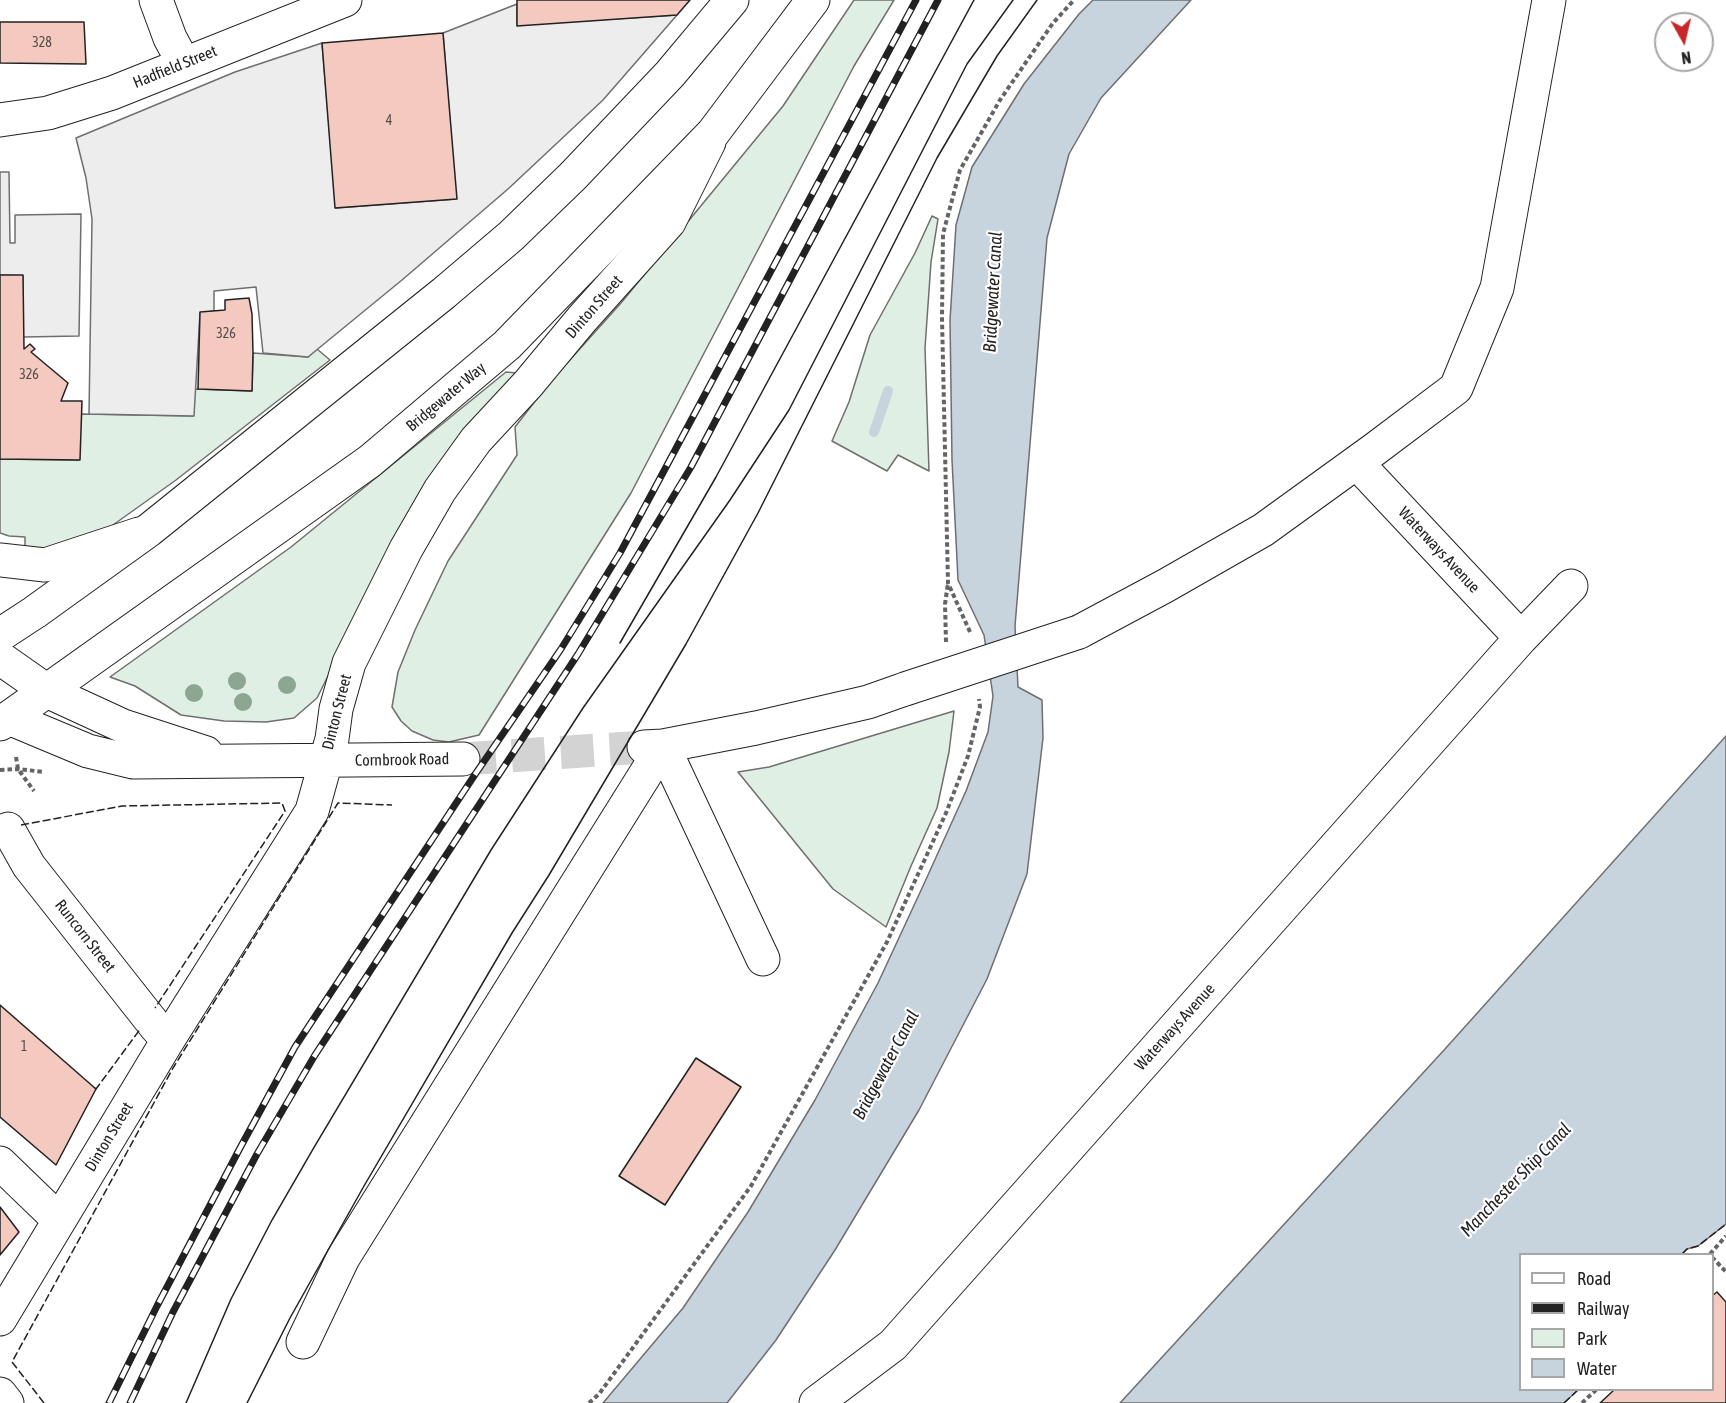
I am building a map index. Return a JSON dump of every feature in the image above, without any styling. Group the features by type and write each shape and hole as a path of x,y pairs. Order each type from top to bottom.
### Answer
{"main road":[{"path":"156,0 170,38 184,64"},
{"name":"Hadfield Street","path":"0,120 48,113 112,93 345,0"},
{"path":"0,635 149,530 444,293 511,236 573,176 670,74 732,0"},
{"name":"Bridgewater Way","path":"3,718 47,691 370,461 507,345 713,133 813,0"},
{"path":"303,1342 343,1258 653,747 756,728 868,702 1079,632 1263,530 1456,388 1497,288 1549,0"},
{"name":"Dinton Street","path":"0,1319 168,1040 312,811 332,739 336,709 349,663 406,549 440,490 476,440 528,384 582,319 669,222 713,133"},
{"name":"Waterways Avenue","path":"1357,463 1521,638"},
{"path":"0,560 45,565 149,530"},
{"name":"Waterways Avenue","path":"816,1403 893,1345 1521,638 1571,586"},
{"name":"Cornbrook Road","path":"0,658 47,691 123,726 234,762"},
{"name":"Cornbrook Road","path":"3,718 88,751 134,762 463,759"},
{"path":"653,747 763,959"},
{"name":"Runcorn Street","path":"8,829 29,866 168,1040"},
{"path":"0,1162 59,1220"},
{"path":"0,1394 6,1403"}],"path":[{"path":"946,644 945,604 948,582 942,318 943,234 960,170 1000,100 1053,23 1074,0"},
{"path":"948,582 970,627 971,639"},
{"path":"589,1403 599,1394 751,1186 887,942 946,813 968,756 980,707 979,696"},
{"path":"0,770 45,772"},
{"path":"1713,1253 1726,1236"},
{"path":"1714,1259 1726,1272"},
{"path":"1582,1403 1594,1391"}],"green space":[{"path":"854,0 894,0 854,66 631,493 479,735 449,742 433,740 412,731 401,721 392,707 398,672 448,561 517,455 515,427 550,382 621,303 783,106"},
{"path":"932,216 938,219 931,262 925,348 929,471 898,455 887,471 832,441 849,402 870,335 915,253"},
{"path":"317,349 330,360 176,480 92,540 57,551 25,551 25,537 0,533 0,459 79,460 81,414 193,416 195,389 252,391 253,353 308,357"},
{"path":"506,372 517,373 359,614 317,698 294,718 266,722 224,721 181,715 135,686 110,677 291,547"},
{"path":"954,711 949,752 937,808 886,927 833,889 738,772 769,767"}],"shaded area":[{"path":"517,4 517,25 677,15 603,100 508,189 308,357 263,353 256,287 214,291 214,311 200,313 194,416 89,414 92,219 86,178 76,138 235,72 322,43 336,208 456,199 443,33"},
{"path":"0,172 9,172 10,243 15,243 15,215 81,214 79,336 23,337 23,276 0,275"}],"water":[{"name":"Bridgewater Canal","path":"1093,0 1191,0 1101,98 1069,154 1047,238 1015,626 1018,687 1042,700 1043,738 1027,874 987,979 919,1110 835,1250 776,1340 727,1403 603,1403 683,1308 748,1212 815,1100 878,983 966,791 988,732 993,696 984,635 958,580 952,460 950,320 956,225 972,167 1024,84 1079,14"},
{"name":"Manchester Ship Canal","path":"1726,736 1726,1224 1698,1246 1687,1249 1683,1253 1519,1253 1519,1391 1577,1391 1564,1403 1120,1403 1445,1049"}],"building":[{"path":"517,0 690,0 677,15 517,26"},
{"path":"0,22 84,22 86,64 0,63"},
{"path":"443,33 457,199 335,208 322,43"},
{"path":"0,275 23,275 24,349 30,344 35,349 31,352 68,383 61,401 82,401 80,460 0,459"},
{"path":"249,298 252,314 252,391 198,389 200,312 225,310 225,300"},
{"path":"0,1005 96,1089 56,1165 0,1117"},
{"path":"696,1058 741,1087 665,1205 619,1176"},
{"path":"0,1207 19,1232 0,1255"},
{"path":"1717,1292 1726,1302 1726,1403 1600,1403 1613,1391 1714,1391 1714,1294"}],"waterway":[{"path":"874,432 888,391"}],"tunnel":[{"path":"463,759 644,747"}],"tram line":[{"path":"620,643 716,477 974,0"},
{"path":"186,1403 231,1299 272,1220 313,1149 491,850 583,708 730,500 789,410 967,64 1013,0"},
{"path":"247,1403 290,1318 364,1186 512,933 686,644 758,513 937,158 997,56 1037,0"}],"railway":[{"path":"109,1403 157,1306 295,1047 561,649 620,553 916,0"},
{"path":"130,1403 173,1312 257,1154 315,1055 578,654 691,467 938,0"}],"fence":[{"path":"21,825 122,806 282,803 285,811 155,1008"},
{"path":"44,1403 12,1362 173,1068 338,803 392,805"},
{"path":"95,1088 141,1028"},
{"path":"1683,1253 1687,1249 1698,1246 1726,1224"},
{"path":"1564,1403 1577,1391"}]}
